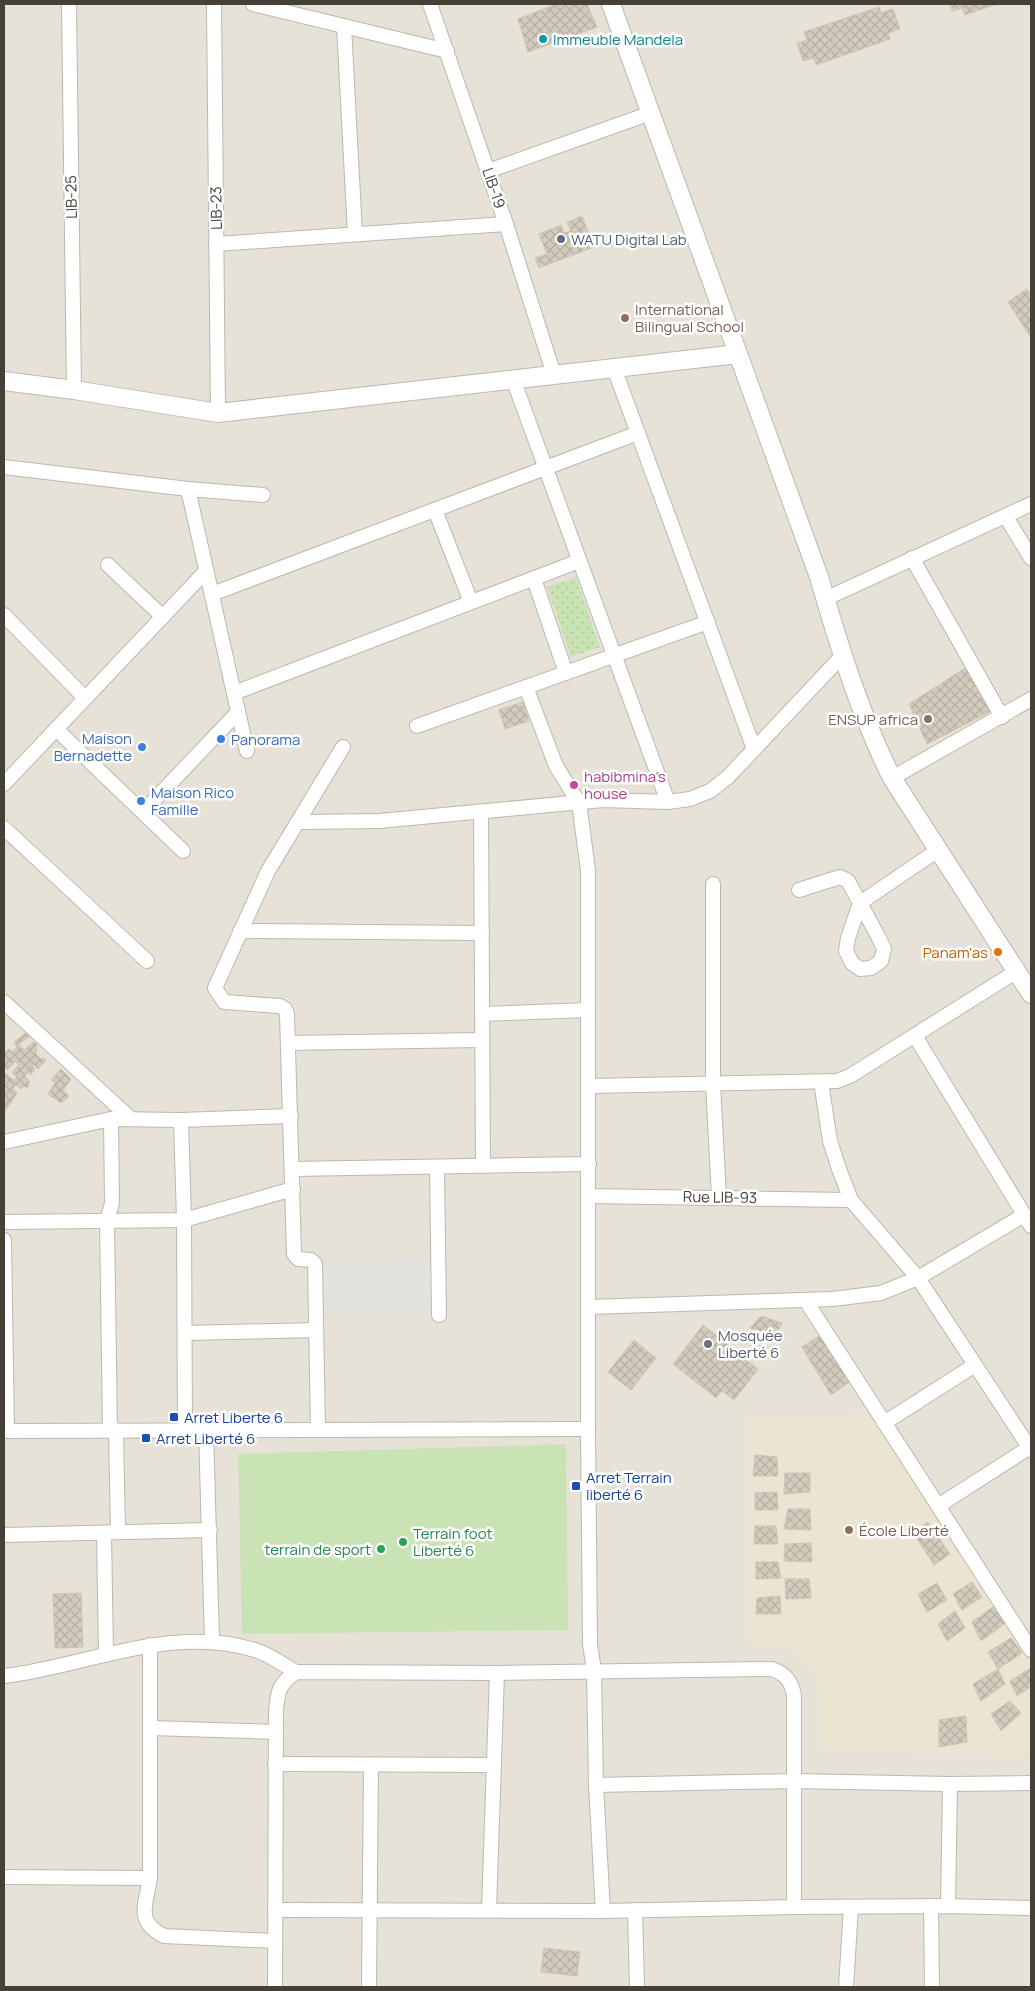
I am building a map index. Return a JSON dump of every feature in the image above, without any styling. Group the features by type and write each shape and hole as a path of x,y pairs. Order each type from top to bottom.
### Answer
{"street":[{"name":"LIB-25","path":"69,4 74,390"},
{"name":"LIB-23","path":"214,4 218,413"},
{"path":"253,4 447,51"},
{"name":"LIB-19","path":"430,4 506,224 554,375"},
{"path":"611,4 738,354 825,599 842,656 873,740 892,778 1031,994"},
{"path":"344,26 355,234"},
{"path":"488,171 651,113"},
{"path":"216,244 506,224"},
{"path":"4,381 218,413 738,354"},
{"path":"614,368 754,749"},
{"path":"513,379 668,802"},
{"path":"212,594 638,433"},
{"path":"4,467 188,489 263,495"},
{"path":"188,489 248,751"},
{"path":"825,599 1031,504"},
{"path":"435,510 471,602"},
{"path":"1006,517 1031,558"},
{"path":"912,558 1002,717"},
{"path":"234,693 579,561"},
{"path":"108,565 163,617"},
{"path":"5,780 206,571"},
{"path":"534,578 566,673"},
{"path":"4,615 85,698"},
{"path":"417,726 708,622"},
{"path":"300,822 379,821 612,800 668,802 690,799 710,791 728,777 842,656"},
{"path":"526,687 556,766 579,803 588,870 590,1644 594,1670 596,1785 603,1911"},
{"path":"892,778 1031,699"},
{"path":"142,812 238,712"},
{"path":"56,729 183,851"},
{"path":"318,1430 315,1264 311,1260 298,1259 294,1254 287,1014 285,1009 280,1006 224,1002 214,988 268,871 300,822 343,747"},
{"path":"481,812 483,1166"},
{"path":"4,828 147,961"},
{"path":"799,890 840,877 848,881 860,903 938,850"},
{"path":"713,884 713,1084 719,1197"},
{"path":"240,931 482,933"},
{"path":"588,1086 837,1081 850,1076 1017,972"},
{"path":"4,1002 130,1118"},
{"path":"482,1014 588,1010"},
{"path":"589,1307 833,1299 881,1293 918,1278 1028,1221 915,1036"},
{"path":"288,1043 482,1040"},
{"path":"821,1082 830,1141 852,1200 918,1278 1030,1449 938,1506"},
{"path":"4,1142 111,1119 181,1120 291,1116"},
{"path":"111,1119 112,1202 107,1221 118,1532"},
{"path":"181,1120 184,1220 185,1430"},
{"path":"293,1169 589,1164"},
{"path":"437,1167 439,1315"},
{"path":"4,1222 184,1220 293,1189"},
{"name":"Rue LIB-93","path":"589,1196 852,1200"},
{"path":"4,1240 5,1431 588,1429"},
{"path":"806,1300 1031,1649"},
{"path":"185,1333 316,1330"},
{"path":"884,1422 975,1366"},
{"path":"206,1430 212,1641"},
{"path":"4,1535 210,1530"},
{"path":"104,1533 106,1655"},
{"path":"4,1676 62,1666 150,1645 212,1641 257,1650 296,1672 496,1673 594,1670 772,1669 788,1677 794,1695 794,1907"},
{"path":"150,1645 150,1878 144,1918 151,1930 164,1936 275,1941"},
{"path":"275,1987 275,1764 278,1692 284,1680 296,1672"},
{"path":"489,1910 496,1673"},
{"path":"151,1728 276,1732"},
{"path":"275,1764 494,1765"},
{"path":"369,1987 371,1765"},
{"path":"596,1785 794,1781 1031,1784"},
{"path":"948,1906 950,1784"},
{"path":"4,1877 150,1878"},
{"path":"275,1910 603,1911 930,1906 1031,1908"},
{"path":"930,1906 932,1987"},
{"path":"846,1987 851,1907"},
{"path":"635,1910 637,1987"}],"shaded area":[{"path":"4,4 1031,4 1031,1987 4,1987"},
{"path":"450,1259 451,1310 319,1312 318,1261"},
{"name":"École Liberté","path":"872,1414 1031,1659 1031,1755 826,1753 818,1744 818,1674 791,1646 750,1646 750,1415"}],"green space":[{"path":"576,577 600,647 571,657 547,587"},
{"name":"Terrain foot Liberté 6","path":"566,1444 568,1630 242,1634 238,1454"}],"building":[{"name":"Immeuble Mandela","path":"556,4 587,4 597,27 528,52 518,19"},
{"path":"950,4 997,4 965,15 962,8 952,11"},
{"path":"879,7 881,13 893,9 900,29 888,33 890,39 816,65 813,58 803,61 797,43 807,40 804,32"},
{"path":"582,216 594,247 539,268 535,258 547,254 539,234 561,225 564,233 571,231 567,222"},
{"path":"1026,289 1031,295 1031,338 1008,302"},
{"path":"967,667 993,710 927,744 909,704"},
{"path":"523,702 529,721 505,729 499,710"},
{"path":"26,1033 30,1036 19,1044 24,1050 34,1042 37,1045 36,1054 41,1059 44,1058 46,1060 38,1069 32,1065 35,1070 30,1075 28,1072 25,1076 29,1081 27,1088 24,1086 21,1089 16,1085 13,1088 17,1093 4,1113 4,1072 13,1080 17,1077 12,1072 19,1065 16,1061 7,1070 4,1066 4,1049 6,1052 9,1049 13,1052 17,1047 14,1042"},
{"path":"61,1069 71,1079 63,1090 69,1096 61,1103 48,1094 55,1083 51,1080"},
{"path":"761,1316 782,1323 774,1340 750,1328"},
{"name":"Mosquée Liberté 6","path":"703,1325 758,1369 734,1400 722,1391 716,1398 673,1364"},
{"path":"824,1333 852,1380 831,1395 802,1347"},
{"path":"634,1340 656,1358 631,1390 608,1372"},
{"path":"755,1455 777,1457 778,1476 753,1476"},
{"path":"785,1473 810,1473 810,1492 784,1494"},
{"path":"777,1492 778,1510 755,1510 755,1493"},
{"path":"788,1509 810,1509 811,1530 784,1529"},
{"path":"928,1522 950,1554 934,1565 913,1532"},
{"path":"755,1526 776,1526 778,1544 754,1544"},
{"path":"811,1543 812,1562 784,1561 785,1544"},
{"path":"756,1562 778,1562 781,1578 756,1579"},
{"path":"785,1579 809,1579 811,1598 786,1599"},
{"path":"972,1582 982,1597 962,1610 953,1594"},
{"path":"937,1583 947,1600 927,1612 918,1594"},
{"path":"81,1593 83,1647 55,1648 53,1594"},
{"path":"780,1596 781,1614 756,1614 757,1598"},
{"path":"993,1607 1006,1623 981,1641 972,1622"},
{"path":"955,1611 965,1628 947,1641 938,1624"},
{"path":"1011,1638 1022,1653 998,1669 988,1652"},
{"path":"1031,1668 1031,1687 1017,1696 1010,1681"},
{"path":"998,1669 1005,1684 981,1701 973,1684"},
{"path":"1010,1701 1021,1713 1001,1731 991,1714"},
{"path":"966,1716 967,1742 939,1747 939,1720"},
{"path":"544,1948 580,1952 577,1976 541,1972"}],"place":[{"name":"Immeuble Mandela","path":"543,39"},
{"name":"WATU Digital Lab","path":"561,239"},
{"name":"International Bilingual School","path":"625,318"},
{"name":"ENSUP africa","path":"928,719"},
{"name":"Panorama","path":"221,739"},
{"name":"Maison Bernadette","path":"142,747"},
{"name":"habibmina's house","path":"574,785"},
{"name":"Maison Rico Famille","path":"141,801"},
{"name":"Panam'as","path":"998,952"},
{"name":"Mosquée Liberté 6","path":"708,1344"},
{"name":"Arret Liberte 6","path":"174,1417"},
{"name":"Arret Liberté 6","path":"146,1438"},
{"name":"Arret Terrain liberté 6","path":"576,1486"},
{"name":"École Liberté","path":"849,1530"},
{"name":"Terrain foot Liberté 6","path":"403,1542"},
{"name":"terrain de sport","path":"381,1549"}]}
